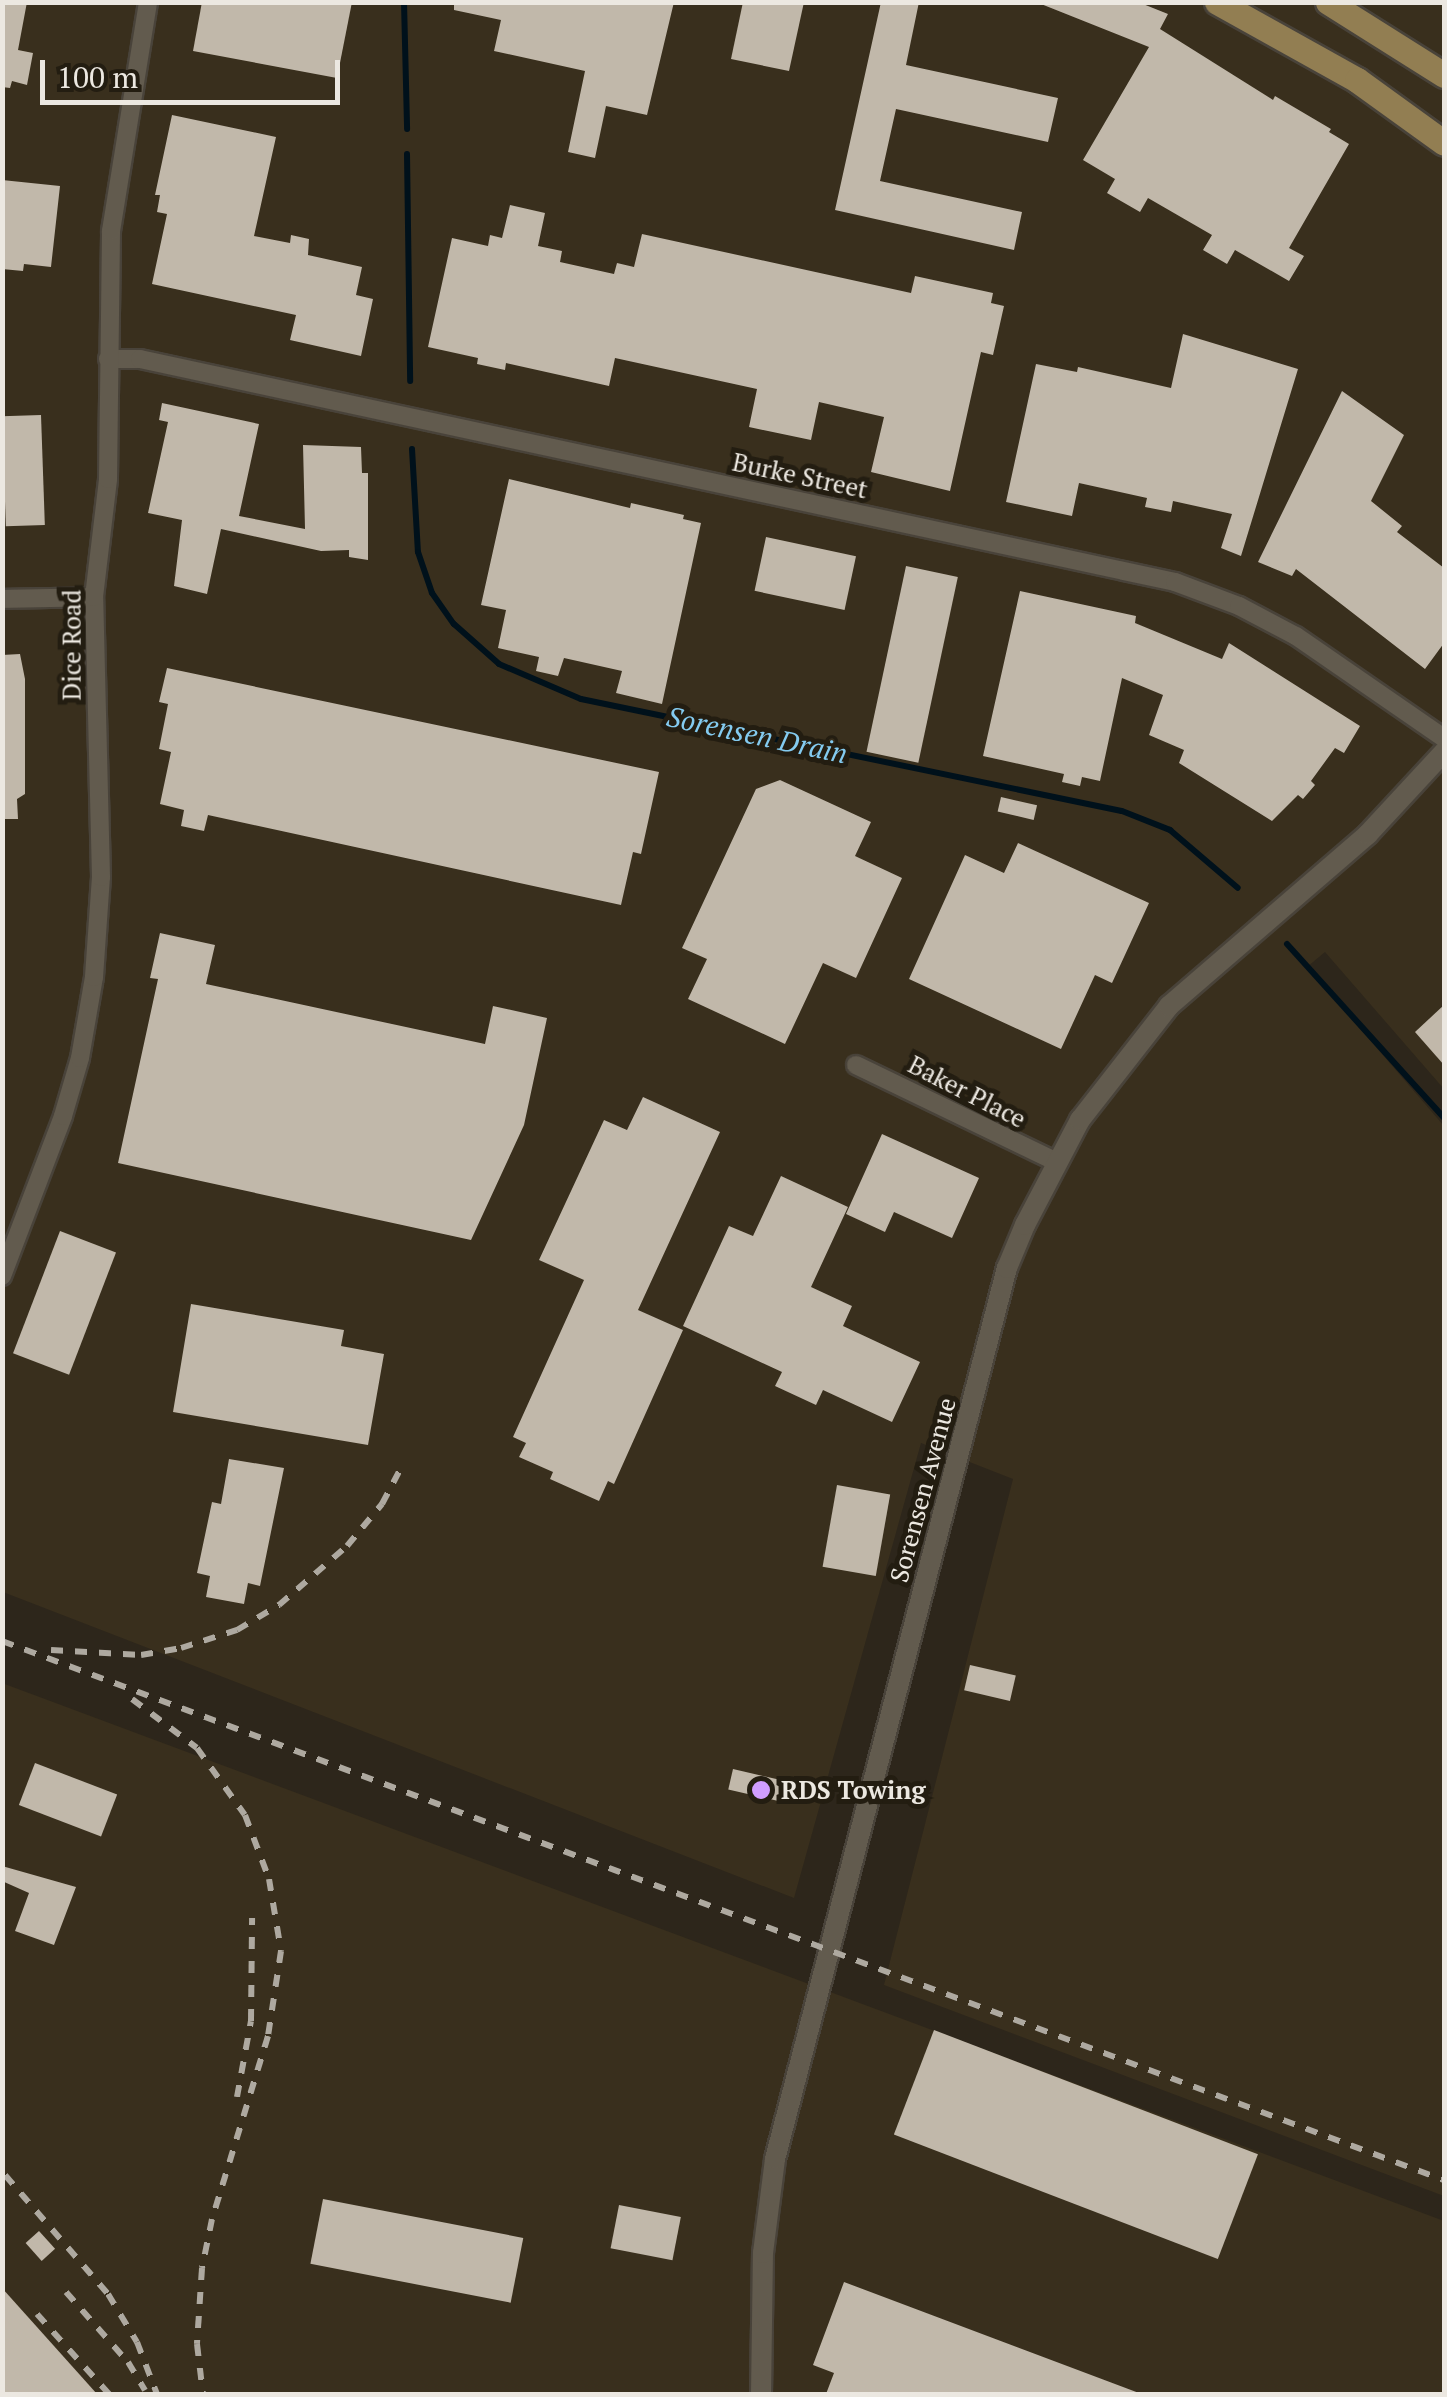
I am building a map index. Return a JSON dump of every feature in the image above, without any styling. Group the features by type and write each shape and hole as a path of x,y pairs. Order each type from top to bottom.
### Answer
{"main road":[{"path":"1217,2 1384,98 1444,142"},
{"path":"1328,2 1444,75"},
{"path":"1384,98 1416,103 1444,124"}],"street":[{"name":"Dice Road","path":"2,1276 63,1116 80,1058 94,977 102,877 94,597 108,479 111,231 148,2"},
{"name":"Burke Street","path":"108,359 158,363 1176,582 1239,606 1296,636 1444,738"},
{"path":"2,599 94,597"},
{"name":"Sorensen Avenue","path":"762,2394 763,2252 775,2159 1008,1268 1057,1162 1107,1081 1169,1006 1368,834 1444,752"},
{"name":"Baker Place","path":"856,1064 1057,1162"}],"shaded area":[{"path":"2,3 1444,3 1444,1089 1325,952 1307,967 1444,1126 1444,2196 884,1985 1013,1479 921,1443 794,1898 3,1592"},
{"path":"2,1683 1444,2221 1444,2394 3,2394"}],"building":[{"path":"2,2 27,2 18,50 33,53 27,85 12,81 10,88 2,87"},
{"path":"202,2 352,2 337,78 193,51"},
{"path":"454,2 674,2 647,115 606,106 595,158 568,152 585,71 494,51 501,20 454,10"},
{"path":"743,2 804,2 789,71 731,59"},
{"path":"881,2 919,2 906,65 1058,98 1048,142 896,109 880,181 1022,212 1014,250 835,210"},
{"path":"1036,2 1138,2 1168,14 1160,29 1273,100 1275,96 1331,129 1329,132 1349,144 1289,248 1304,256 1289,281 1235,250 1227,264 1203,250 1212,235 1148,198 1140,212 1107,193 1115,179 1083,160 1149,47"},
{"path":"172,115 276,137 254,236 290,243 291,235 309,239 308,255 362,267 356,295 373,299 361,356 290,340 296,315 152,284 167,214 157,212 160,195 155,195"},
{"path":"2,180 60,186 51,267 24,264 23,271 2,269"},
{"path":"510,205 545,213 538,246 562,251 560,262 614,274 617,263 634,267 642,234 911,293 915,276 993,293 991,303 1004,306 993,355 981,352 950,491 871,472 884,417 819,402 811,440 749,427 757,389 615,358 609,386 506,363 505,370 477,364 478,358 428,347 452,238 488,246 490,235 502,238"},
{"path":"1183,334 1298,369 1241,556 1221,548 1232,514 1173,501 1171,512 1145,507 1147,498 1079,483 1072,516 1006,502 1036,364 1077,372 1078,367 1171,388"},
{"path":"1342,391 1404,435 1371,501 1402,526 1397,532 1444,568 1444,643 1425,669 1296,569 1292,576 1258,562"},
{"path":"162,403 259,424 239,516 305,529 303,445 361,447 362,473 368,473 368,560 349,557 349,550 321,551 221,529 207,594 174,586 182,520 148,513 168,422 159,420"},
{"path":"41,415 45,525 6,526 2,416"},
{"path":"509,479 630,508 631,503 684,515 683,519 701,523 662,704 616,693 622,671 564,658 558,676 536,671 539,657 498,648 506,610 481,605"},
{"path":"766,537 856,556 845,610 755,591"},
{"path":"906,566 958,577 918,763 866,752"},
{"path":"1020,591 1136,616 1135,623 1222,659 1229,643 1360,726 1344,753 1335,748 1303,799 1298,795 1272,821 1179,763 1184,750 1149,735 1163,695 1122,678 1100,781 1082,777 1080,786 1062,782 1064,774 983,756"},
{"path":"20,654 25,679 25,794 17,799 18,819 2,819 2,655"},
{"path":"167,668 659,772 641,854 633,852 621,905 208,815 204,831 181,826 184,810 160,804 171,752 159,749 168,704 159,702"},
{"path":"780,780 871,822 855,856 902,878 856,978 823,963 785,1044 688,999 707,959 682,948 756,789"},
{"path":"1001,797 1037,805 1034,820 998,812"},
{"path":"1018,843 1149,903 1112,983 1095,975 1061,1049 909,979 965,855 1004,873"},
{"path":"160,933 215,945 206,984 485,1044 493,1006 547,1018 524,1125 471,1240 118,1163 158,979 150,978"},
{"path":"1444,1005 1444,1065 1415,1032"},
{"path":"643,1097 720,1132 638,1310 683,1330 614,1484 608,1481 599,1501 550,1479 553,1472 519,1457 526,1443 513,1437 584,1280 539,1260 604,1120 627,1130"},
{"path":"882,1134 979,1178 952,1238 894,1212 885,1232 846,1214"},
{"path":"781,1176 848,1207 811,1287 852,1306 843,1326 920,1362 892,1422 823,1390 816,1405 775,1386 782,1372 683,1326 729,1226 753,1236"},
{"path":"60,1231 116,1253 69,1375 13,1353"},
{"path":"191,1304 344,1330 341,1346 384,1354 368,1445 173,1412"},
{"path":"229,1459 284,1468 260,1586 248,1583 244,1604 206,1597 210,1576 197,1573 212,1502 221,1504"},
{"path":"837,1485 890,1494 876,1576 823,1567"},
{"path":"970,1665 1016,1676 1010,1701 964,1690"},
{"path":"35,1763 117,1795 101,1837 19,1805"},
{"path":"733,1769 789,1782 784,1802 728,1789"},
{"path":"2,1866 76,1887 54,1945 15,1931 29,1893 2,1881"},
{"path":"934,2030 1258,2154 1218,2259 894,2135"},
{"path":"323,2199 523,2238 511,2303 310,2264"},
{"path":"619,2205 681,2217 672,2260 611,2248"},
{"path":"39,2231 55,2249 42,2261 26,2243"},
{"path":"844,2282 1139,2394 826,2394 834,2373 813,2365"},
{"path":"2,2288 97,2394 2,2394"}],"waterway":[{"name":"Sorensen Drain","path":"404,2 407,129"},
{"name":"Sorensen Drain","path":"407,154 410,381"},
{"name":"Sorensen Drain","path":"412,449 418,552 432,593 454,624 499,664 581,699 1122,811 1170,830 1238,888"},
{"name":"Sorensen Drain","path":"1287,944 1444,1118"}],"railway":[{"path":"51,1650 141,1655 181,1648 237,1630 279,1605 347,1546 382,1504 402,1466"},
{"path":"2,1641 1444,2180"},
{"path":"132,1699 197,1748 245,1815 269,1879 281,1951 268,2036 212,2219 202,2268 197,2344 203,2394"},
{"path":"237,2097 251,2021 252,1918"},
{"path":"5,2175 108,2294 137,2342 157,2394"},
{"path":"66,2292 128,2362 145,2390"},
{"path":"37,2314 109,2394"}],"place":[{"name":"RDS Towing","path":"761,1790"}]}
